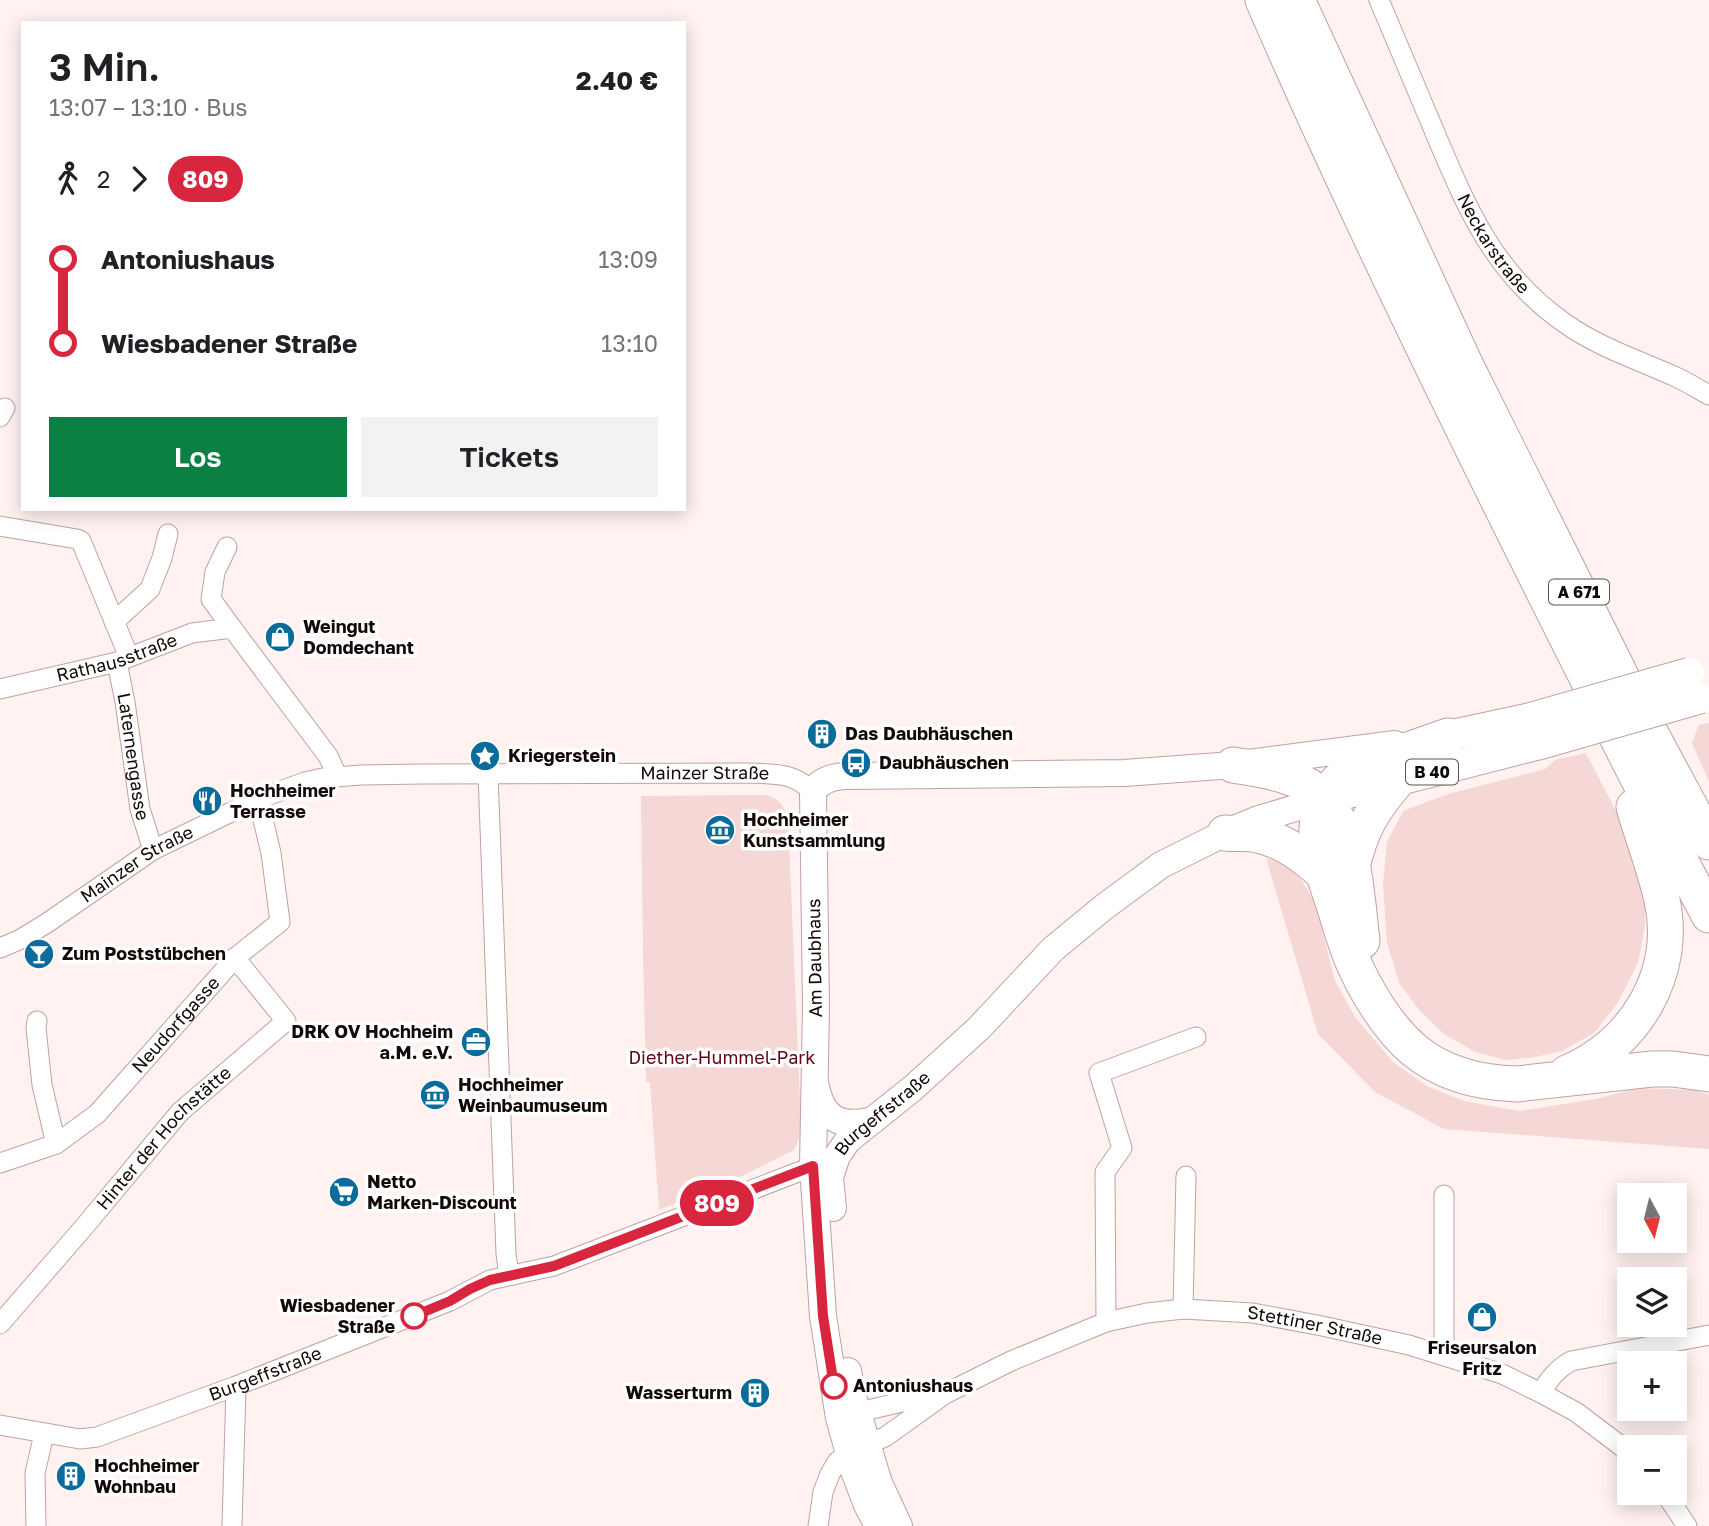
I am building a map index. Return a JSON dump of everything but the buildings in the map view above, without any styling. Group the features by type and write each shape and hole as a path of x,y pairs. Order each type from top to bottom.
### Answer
{"highway":[{"name":"A 671","path":"1263,0 1430,363 1606,717 1709,915"},
{"name":"A 671","path":"1297,0 1465,364 1631,695 1705,832"},
{"path":"1539,1082 1581,1068 1617,1042 1644,1008 1661,967 1665,923 1662,901 1606,717"},
{"path":"1325,799 1342,776 1448,736"},
{"path":"1233,765 1278,773 1310,786 1325,799 1337,817 1338,871 1352,959 1385,1019 1415,1051 1443,1068 1474,1080 1495,1084 1539,1082 1652,1069 1709,1074"},
{"path":"1338,871 1358,843 1367,820 1380,800 1397,781"},
{"path":"1225,833 1253,834 1279,842 1338,871"}],"main road":[{"name":"B 40","path":"1325,799 1397,781 1533,731 1702,683"},
{"name":"B 40","path":"1448,736 1533,731"},
{"path":"813,792 820,783 844,776 1124,773 1233,765 1448,736"},
{"name":"Am Daubhaus","path":"813,792 817,1006 813,1126 822,1172 840,1314 849,1415 858,1448"},
{"name":"Burgeffstraße","path":"822,1172 848,1140 914,1088 979,1028 1053,949 1104,907 1161,865 1225,833 1265,817 1325,799"},
{"path":"816,1085 823,1109 835,1119 849,1123 873,1120"},
{"path":"858,1448 863,1493 878,1526"},
{"path":"858,1448 879,1483 899,1526"}],"street":[{"name":"Neckarstraße","path":"1379,0 1468,206 1492,250 1509,274 1568,326 1616,352 1678,378 1709,395"},
{"name":"Laternengasse","path":"0,526 82,541 114,622 123,660 125,702 140,809 153,850"},
{"path":"114,622 150,589 168,534"},
{"path":"228,547 215,572 211,599 328,756 335,776"},
{"name":"Rathausstraße","path":"0,689 123,660 192,633 232,628"},
{"name":"Mainzer Straße","path":"0,948 47,923 153,850 258,799 305,782 335,776 748,773 791,776 813,792"},
{"path":"488,774 506,1254 509,1275"},
{"name":"Neudorfgasse","path":"0,1163 56,1144 97,1114 235,958 280,922 271,853 258,799"},
{"name":"Hinter der Hochstätte","path":"0,1324 180,1112 286,1021 235,958"},
{"path":"37,1021 42,1086 56,1144"},
{"path":"1106,1322 1105,1172 1122,1148 1099,1073 1196,1037"},
{"name":"Burgeffstraße","path":"0,1424 80,1439 97,1437 236,1386 450,1301 490,1280 554,1266 822,1172"},
{"path":"1183,1309 1186,1177"},
{"path":"1444,1195 1444,1356"},
{"name":"Stettiner Straße","path":"858,1448 885,1437 945,1394 1011,1362 1106,1322 1183,1309 1253,1313 1409,1345 1502,1374 1576,1412 1617,1443"},
{"path":"1541,1393 1560,1367 1571,1361 1709,1335"},
{"path":"232,1526 236,1386"},
{"name":"Stettiner Straße","path":"849,1415 945,1394"},
{"path":"36,1526 36,1473 44,1434"},
{"path":"818,1526 822,1492 837,1462 858,1448"},
{"path":"1673,1505 1687,1526"}],"green space":[{"path":"1709,723 1709,782 1692,743 1699,725"},
{"path":"1586,753 1634,852 1645,892 1645,925 1638,963 1617,1004 1594,1033 1562,1051 1506,1060 1475,1052 1444,1034 1420,1011 1399,983 1387,942 1383,884 1387,842 1403,811 1448,794 1545,769 1555,760"},
{"name":"Diether-Hummel-Park","path":"767,795 781,804 788,819 801,1124 799,1138 794,1150 744,1175 659,1210 650,1082 646,1082 641,796"},
{"path":"1266,858 1289,868 1300,878 1315,902 1335,981 1355,1017 1393,1062 1427,1086 1464,1101 1519,1111 1596,1099 1639,1088 1694,1090 1709,1095 1709,1149 1444,1129 1375,1092 1318,1034"}],"bus line":[{"name":"809","path":"414,1316 490,1280 554,1266 813,1166 823,1316 834,1386"}],"place":[{"name":"Weingut Domdechant","path":"280,637"},
{"name":"Das Daubhäuschen","path":"822,734"},
{"name":"Kriegerstein","path":"485,756"},
{"name":"Daubhäuschen","path":"856,763"},
{"name":"Hochheimer Terrasse","path":"207,801"},
{"name":"Hochheimer Kunstsammlung","path":"720,830"},
{"name":"Zum Poststübchen","path":"39,954"},
{"name":"DRK OV Hochheim a.M. e.V.","path":"476,1042"},
{"name":"Hochheimer Weinbaumuseum","path":"435,1095"},
{"name":"Netto Marken-Discount","path":"344,1192"},
{"name":"Wiesbadener Straße","path":"414,1316"},
{"name":"Friseursalon Fritz","path":"1482,1317"},
{"name":"Antoniushaus","path":"834,1386"},
{"name":"Wasserturm","path":"755,1393"},
{"name":"Hochheimer Wohnbau","path":"71,1476"}]}
